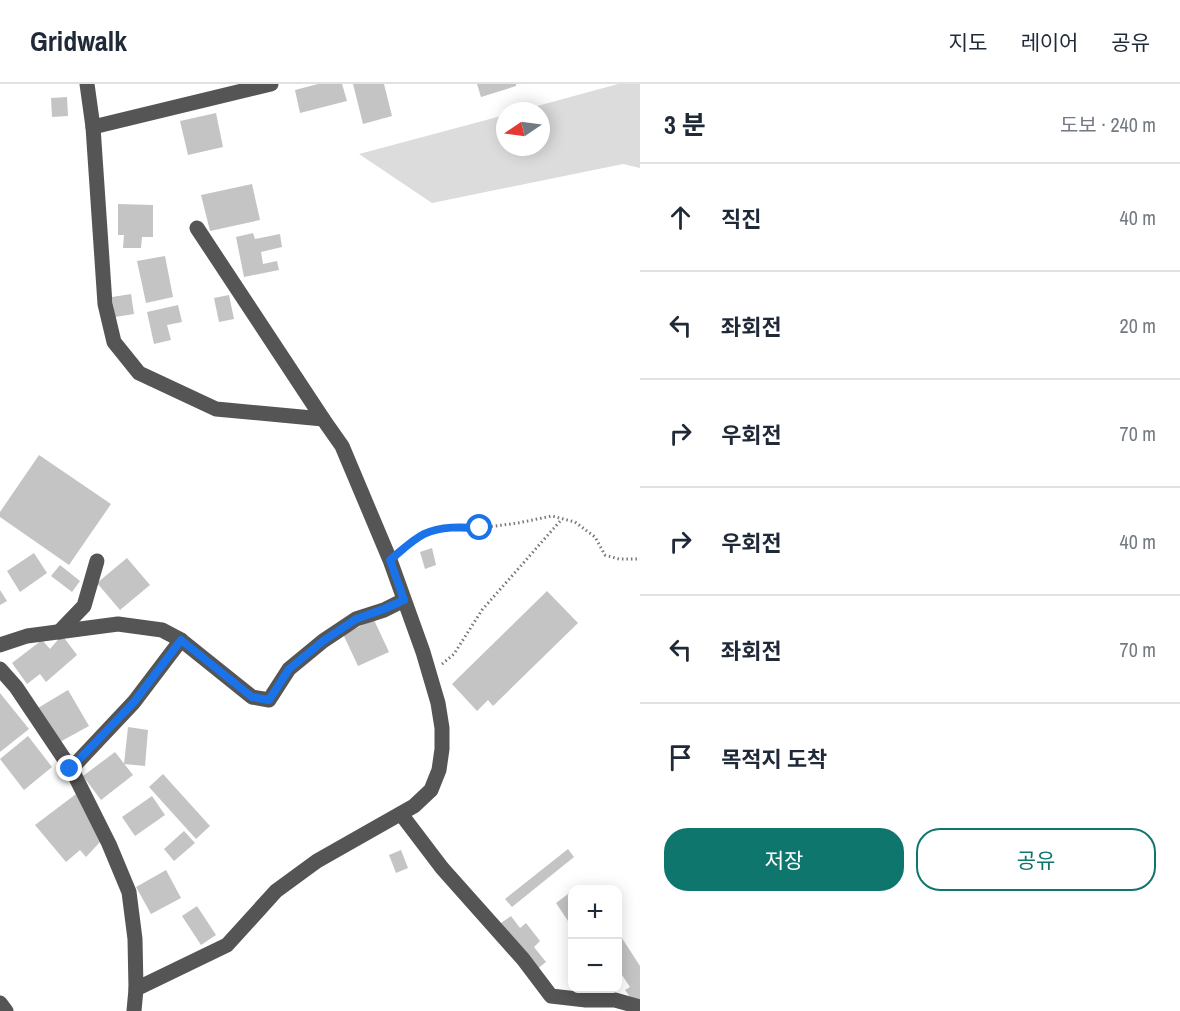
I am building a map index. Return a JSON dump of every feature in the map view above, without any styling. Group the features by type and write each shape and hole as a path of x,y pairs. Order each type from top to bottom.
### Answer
{"street":[{"path":"87,84 93,127 105,304 114,342 139,373 216,409 323,419"},
{"path":"93,127 271,84"},
{"path":"136,989 227,945 276,891 317,861 414,806 432,790 439,770 442,749 442,728 438,703 429,674 390,560 342,446 197,228"},
{"path":"59,632 84,606 97,561"},
{"path":"0,645 27,636 118,624 162,630 181,640 252,697 269,700 289,669 323,641 356,619 404,600"},
{"path":"70,769 134,702 181,640"},
{"path":"0,669 16,687 70,769 110,844 129,892 135,939 134,1011"},
{"path":"401,814 442,868 523,959 550,996 615,1000 640,1007"},
{"path":"0,1003 6,1011"}],"path":[{"path":"390,560 425,533 454,526 480,528 552,516 575,522 595,537 605,555 640,559"},
{"path":"429,674 454,654 482,609 562,519"}],"shaded area":[{"path":"618,84 640,84 640,168 623,164 432,203 359,154 496,117 496,156 550,156 550,103"}],"building":[{"path":"318,84 342,84 347,101 300,113 295,90"},
{"path":"353,84 384,84 392,116 363,124"},
{"path":"477,84 516,84 516,86 481,97"},
{"path":"67,97 68,116 52,117 51,98"},
{"path":"216,113 223,147 188,155 180,121"},
{"path":"252,184 260,220 210,231 201,195"},
{"path":"118,204 153,205 153,237 142,237 141,248 123,248 124,235 118,235"},
{"path":"253,233 255,239 280,234 282,247 261,252 263,264 277,261 279,270 244,277 236,237"},
{"path":"165,256 173,297 146,303 137,261"},
{"path":"131,294 134,314 115,317 112,297"},
{"path":"229,295 234,319 219,322 214,298"},
{"path":"178,305 182,322 167,325 171,340 154,344 147,312"},
{"path":"39,455 111,504 69,565 0,517 0,512"},
{"path":"432,548 436,565 425,569 420,552"},
{"path":"34,553 47,573 20,592 7,571"},
{"path":"127,558 150,585 120,610 97,583"},
{"path":"60,565 80,581 72,592 51,576"},
{"path":"0,590 7,601 0,605"},
{"path":"547,591 578,623 493,706 488,700 477,711 452,684"},
{"path":"374,620 389,652 358,666 343,634"},
{"path":"62,635 77,655 46,682 40,674 27,684 12,663 42,640 50,649"},
{"path":"68,690 89,726 58,743 38,708"},
{"path":"0,693 29,729 0,752"},
{"path":"128,727 148,730 145,766 124,764"},
{"path":"28,736 52,767 24,790 0,759"},
{"path":"115,752 133,775 101,800 83,776"},
{"path":"163,774 210,826 196,839 149,787"},
{"path":"76,794 100,842 86,857 80,850 66,862 35,825"},
{"path":"152,796 165,815 135,836 122,817"},
{"path":"184,831 195,843 174,861 164,849"},
{"path":"568,849 574,857 512,907 505,899"},
{"path":"401,850 408,868 396,873 389,855"},
{"path":"166,870 181,898 151,914 136,887"},
{"path":"568,894 568,921 556,903"},
{"path":"197,906 216,935 201,945 182,916"},
{"path":"511,916 520,928 526,923 540,941 534,947 546,962 536,970 498,925"},
{"path":"622,938 640,966 640,1001 635,1004 625,990 630,987 622,975"}],"route":[{"path":"70,769 134,702 181,640 252,697 269,700 289,669 323,641 356,619 404,600 390,560 410,543 425,533 454,526 480,528"}]}
